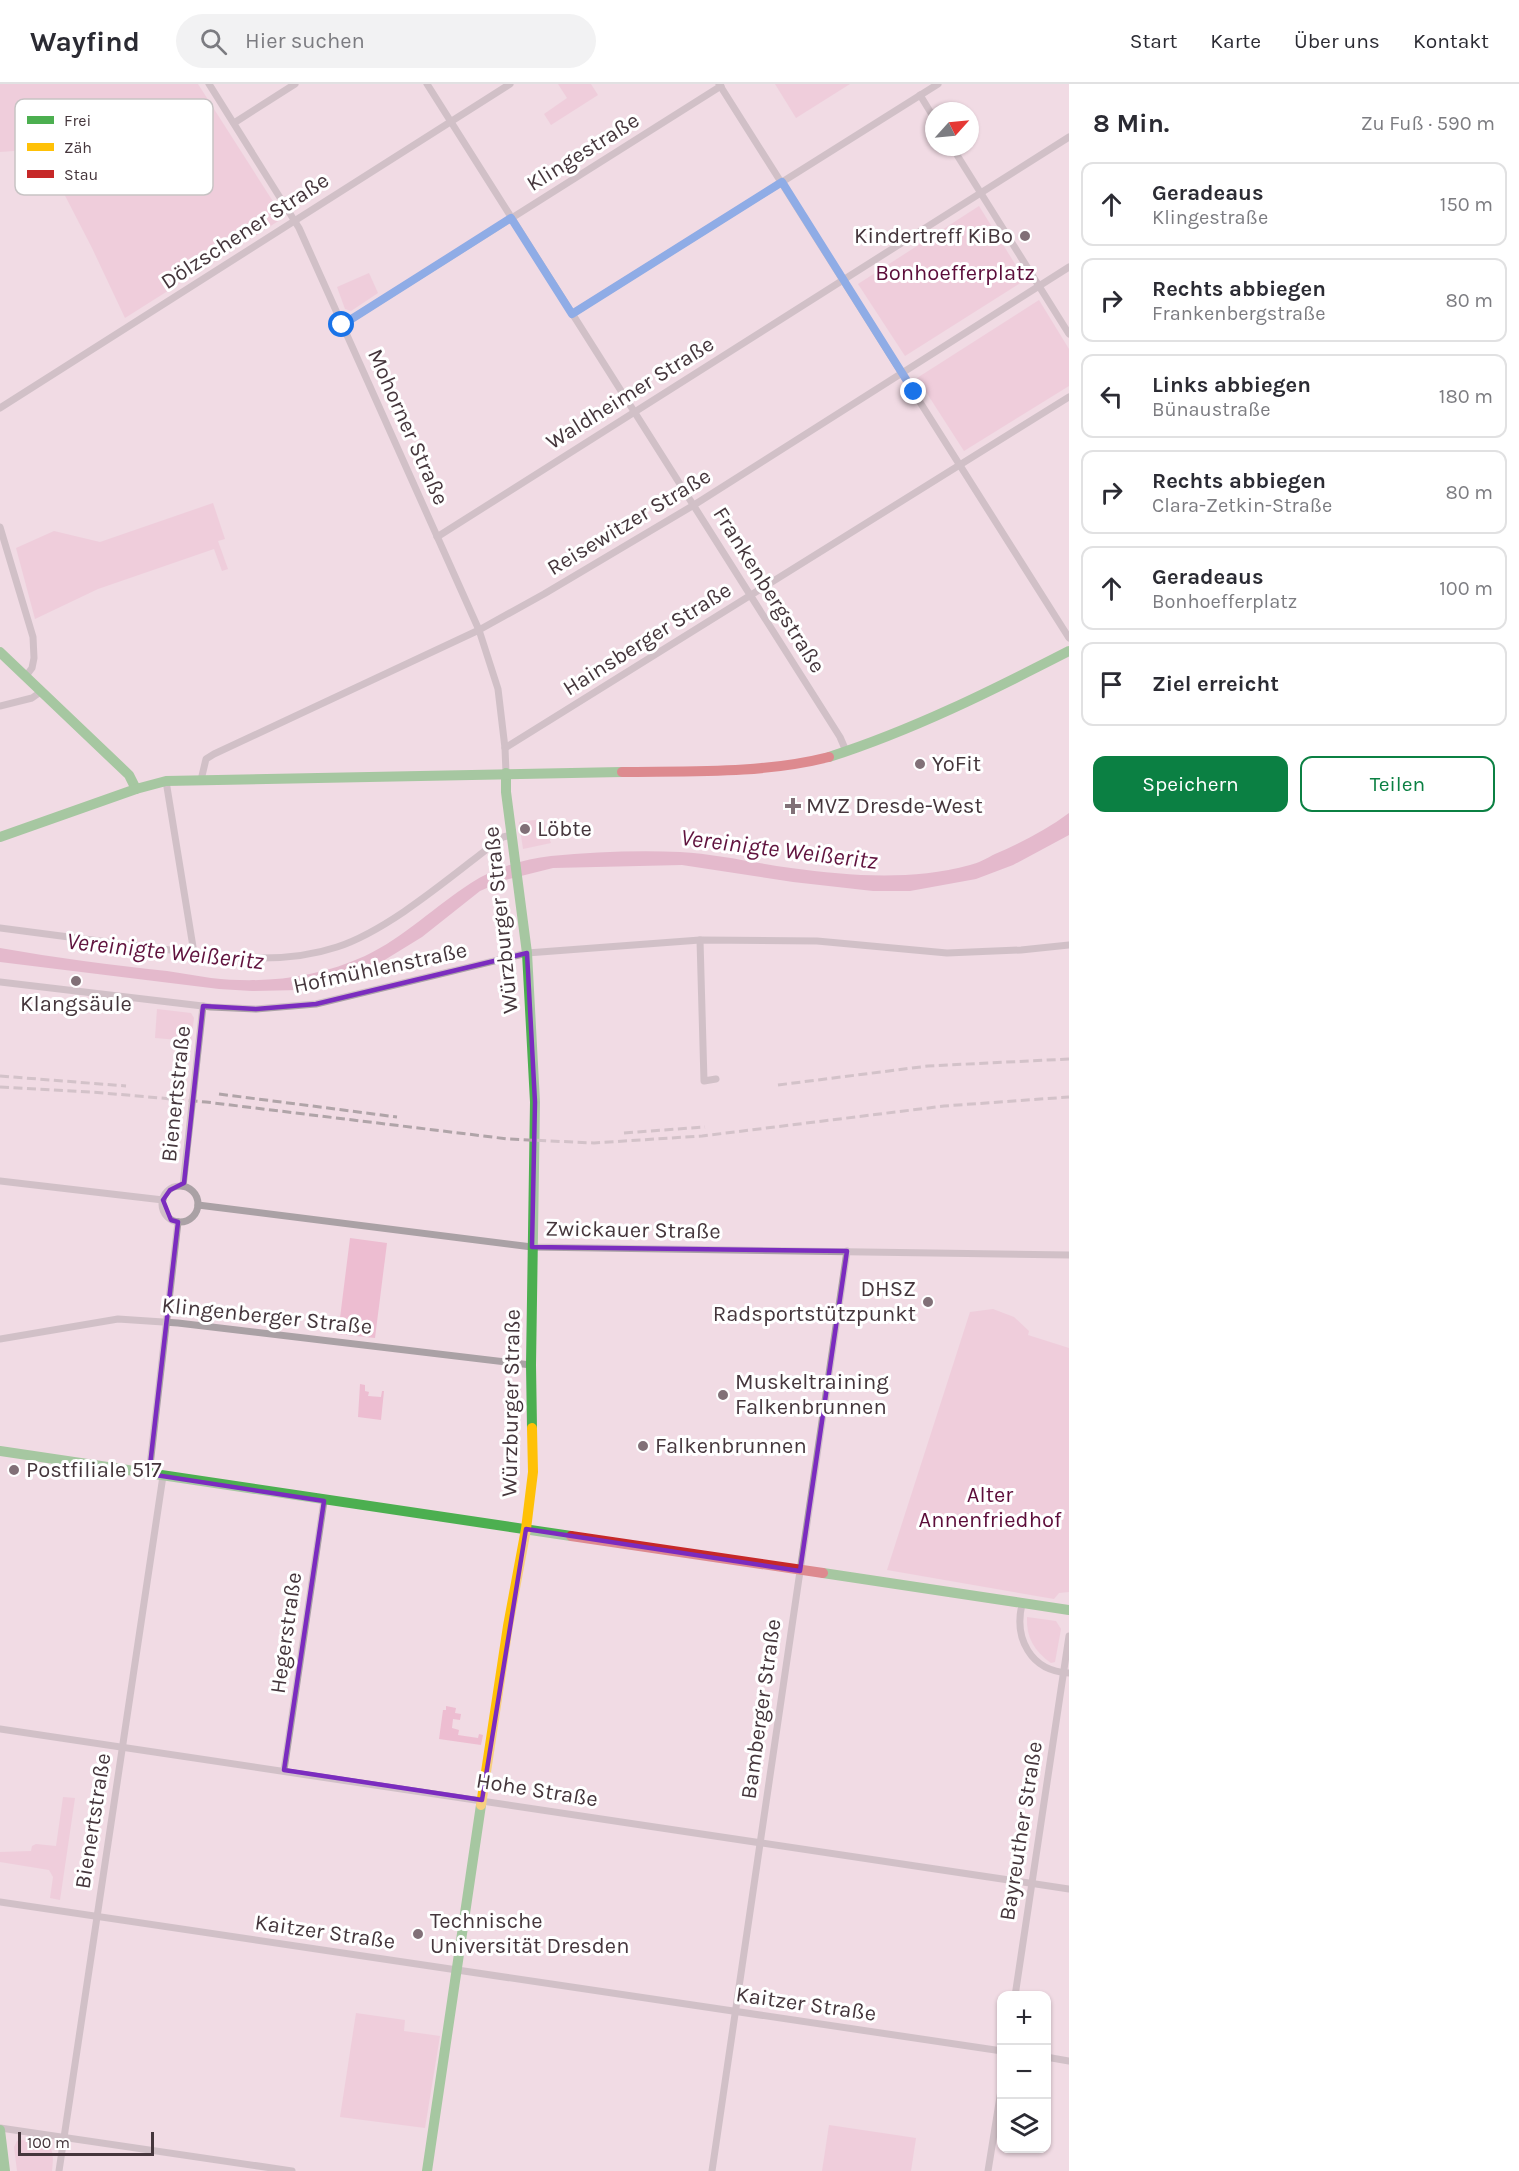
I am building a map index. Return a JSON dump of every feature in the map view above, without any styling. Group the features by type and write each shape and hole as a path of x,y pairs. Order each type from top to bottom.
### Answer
{"street":[{"name":"Mohorner Straße","path":"209,84 295,220 479,630 498,689 506,773"},
{"path":"234,123 295,84"},
{"name":"Frankenbergstraße","path":"426,84 751,595 840,737 846,751"},
{"name":"Dölzschener Straße","path":"0,408 510,84"},
{"path":"922,84 927,91"},
{"path":"572,314 938,84"},
{"path":"720,85 1069,638"},
{"name":"Klingestraße","path":"342,325 720,85"},
{"path":"920,95 925,103"},
{"path":"842,279 1069,137"},
{"path":"958,156 1069,334"},
{"name":"Reisewitzer Straße","path":"201,780 206,759 214,754 479,630 694,505 1069,267"},
{"name":"Waldheimer Straße","path":"437,537 842,279"},
{"path":"960,465 1069,397"},
{"name":"Hainsberger Straße","path":"505,748 960,465"},
{"path":"0,527 35,648 32,668 26,676"},
{"path":"0,837 136,789 166,781 764,770 808,762 846,751 944,712 1069,651"},
{"path":"0,652 129,775 136,789"},
{"path":"0,706 33,698 42,691"},
{"name":"Würzburger Straße","path":"427,2171 533,1472 531,1365 535,1102 527,953 506,792 506,773"},
{"path":"166,781 194,953"},
{"path":"0,928 247,959 297,957 338,947 364,935 398,914 503,837 512,835"},
{"path":"700,940 704,1081 716,1079"},
{"name":"Hofmühlenstraße","path":"0,982 203,1006 256,1009 316,1004 527,953 700,940 817,941 947,953 1021,950 1069,945"},
{"name":"Bienertstraße","path":"183,1186 203,1006"},
{"path":"0,1181 163,1200"},
{"path":"183,1186 195,1194 198,1205 192,1218 178,1222 166,1215 163,1200 170,1190 183,1186"},
{"name":"Zwickauer Straße","path":"198,1205 532,1247 1069,1255"},
{"path":"149,1474 178,1222"},
{"name":"Bamberger Straße","path":"712,2171 847,1251"},
{"name":"Klingenberger Straße","path":"0,1339 118,1319 531,1365"},
{"path":"0,1451 1069,1611"},
{"name":"Bienertstraße","path":"59,2171 163,1476"},
{"name":"Hegerstraße","path":"284,1770 324,1501"},
{"path":"1022,1604 1019,1626 1021,1638 1027,1648 1041,1665 1050,1670 1066,1673"},
{"name":"Bayreuther Straße","path":"1016,1991 1066,1673 1069,1636"},
{"name":"Hohe Straße","path":"0,1729 1069,1889"},
{"name":"Kaitzer Straße","path":"0,1902 997,2050"},
{"path":"1051,2058 1069,2061"},
{"path":"988,2171 1000,2099"},
{"path":"5,2171 0,2129 291,2171"}],"highlighted area":[{"path":"527,953 535,1102 532,1247 847,1251 800,1571 526,1529 482,1800 284,1770 324,1501 149,1474 177,1238 178,1222 171,1220 163,1200 170,1190 184,1183 203,1006 256,1009 316,1004"}],"green space":[{"path":"0,84 198,84 208,99 15,99 15,151 0,152"},
{"path":"558,84 591,84 598,95 551,125 544,114 567,98"},
{"path":"775,84 850,84 796,118"},
{"path":"213,107 281,214 280,220 125,318 65,195 213,195"},
{"name":"Bonhoefferplatz","path":"979,206 1025,280 905,356 858,284"},
{"path":"369,273 378,293 351,311 345,309 337,287"},
{"name":"Bonhoefferplatz","path":"1039,300 1069,349 1069,386 964,451 917,378"},
{"path":"213,503 225,539 218,541 228,569 222,571 214,549 98,589 35,619 16,548 54,531 100,542"},
{"path":"542,819 551,843 523,849 519,822"},
{"path":"157,1009 191,1013 194,1018 191,1041 155,1038"},
{"path":"350,1238 387,1243 375,1338 338,1334"},
{"name":"Alter Annenfriedhof","path":"993,1309 1014,1317 1029,1331 1028,1335 1069,1348 1069,1592 1059,1593 1054,1599 887,1570 970,1312"},
{"path":"360,1384 365,1385 365,1391 369,1392 368,1396 381,1397 384,1391 381,1420 358,1417"},
{"path":"1027,1617 1056,1621 1061,1629 1055,1662 1051,1663 1032,1643"},
{"path":"446,1706 456,1708 455,1713 461,1714 460,1720 453,1719 452,1728 459,1730 458,1735 478,1738 479,1734 483,1735 481,1745 439,1739 443,1710 446,1710"},
{"path":"63,1797 75,1798 60,1900 50,1898 53,1877 49,1870 0,1862 0,1852 31,1851 32,1846 36,1844 56,1846"},
{"path":"356,2013 405,2020 404,2031 440,2036 425,2128 340,2117"},
{"path":"829,2125 916,2138 911,2171 822,2171"},
{"path":"17,2141 44,2143 51,2149 52,2171 17,2171 14,2147"}],"shaded area":[{"path":"1069,813 1069,835 1013,865 976,879 910,891 873,891 793,882 682,865 553,868 505,880 480,891 422,937 383,961 336,981 300,990 219,989 0,962 0,948 211,978 251,980 290,978 328,970 365,956 407,931 480,878 530,859 583,853 664,851 836,873 903,875 948,870 980,862 1033,836"}],"railway":[{"path":"778,1085 928,1066 1069,1059"},
{"path":"0,1076 126,1086"},
{"path":"0,1087 206,1102 508,1139 594,1143 702,1136 944,1106 1069,1097"},
{"path":"219,1094 397,1117"},
{"path":"624,1133 705,1127"}],"traffic: fast":[{"path":"829,757 921,722 1069,651"},
{"path":"0,652 129,775 136,789"},
{"path":"0,837 136,789 166,781 622,772"},
{"path":"506,773 506,792 527,953 535,1102 532,1428"},
{"path":"0,1451 571,1536"},
{"path":"823,1573 1069,1610"},
{"path":"427,2171 481,1805"},
{"path":"0,2130 5,2171"}],"traffic: slow":[{"path":"481,1805 508,1626 526,1529 533,1472 532,1428"}],"traffic: jam":[{"path":"622,772 752,769 829,757"},
{"path":"571,1536 823,1573"}],"place":[{"name":"Kindertreff KiBo","path":"1025,236"},
{"name":"YoFit","path":"920,764"},
{"name":"MVZ Dresde-West","path":"793,806"},
{"name":"Löbte","path":"525,829"},
{"name":"Klangsäule","path":"76,981"},
{"name":"DHSZ Radsportstützpunkt","path":"928,1302"},
{"name":"Muskeltraining Falkenbrunnen","path":"723,1395"},
{"name":"Falkenbrunnen","path":"643,1446"},
{"name":"Postfiliale 517","path":"14,1470"},
{"name":"Technische Universität Dresden","path":"418,1934"}],"route":[{"path":"342,325 511,218 572,314 782,182 914,392"}],"water label":[{"name":"Vereinigte Weißeritz","path":"779,849"},
{"name":"Vereinigte Weißeritz","path":"165,951"}]}
